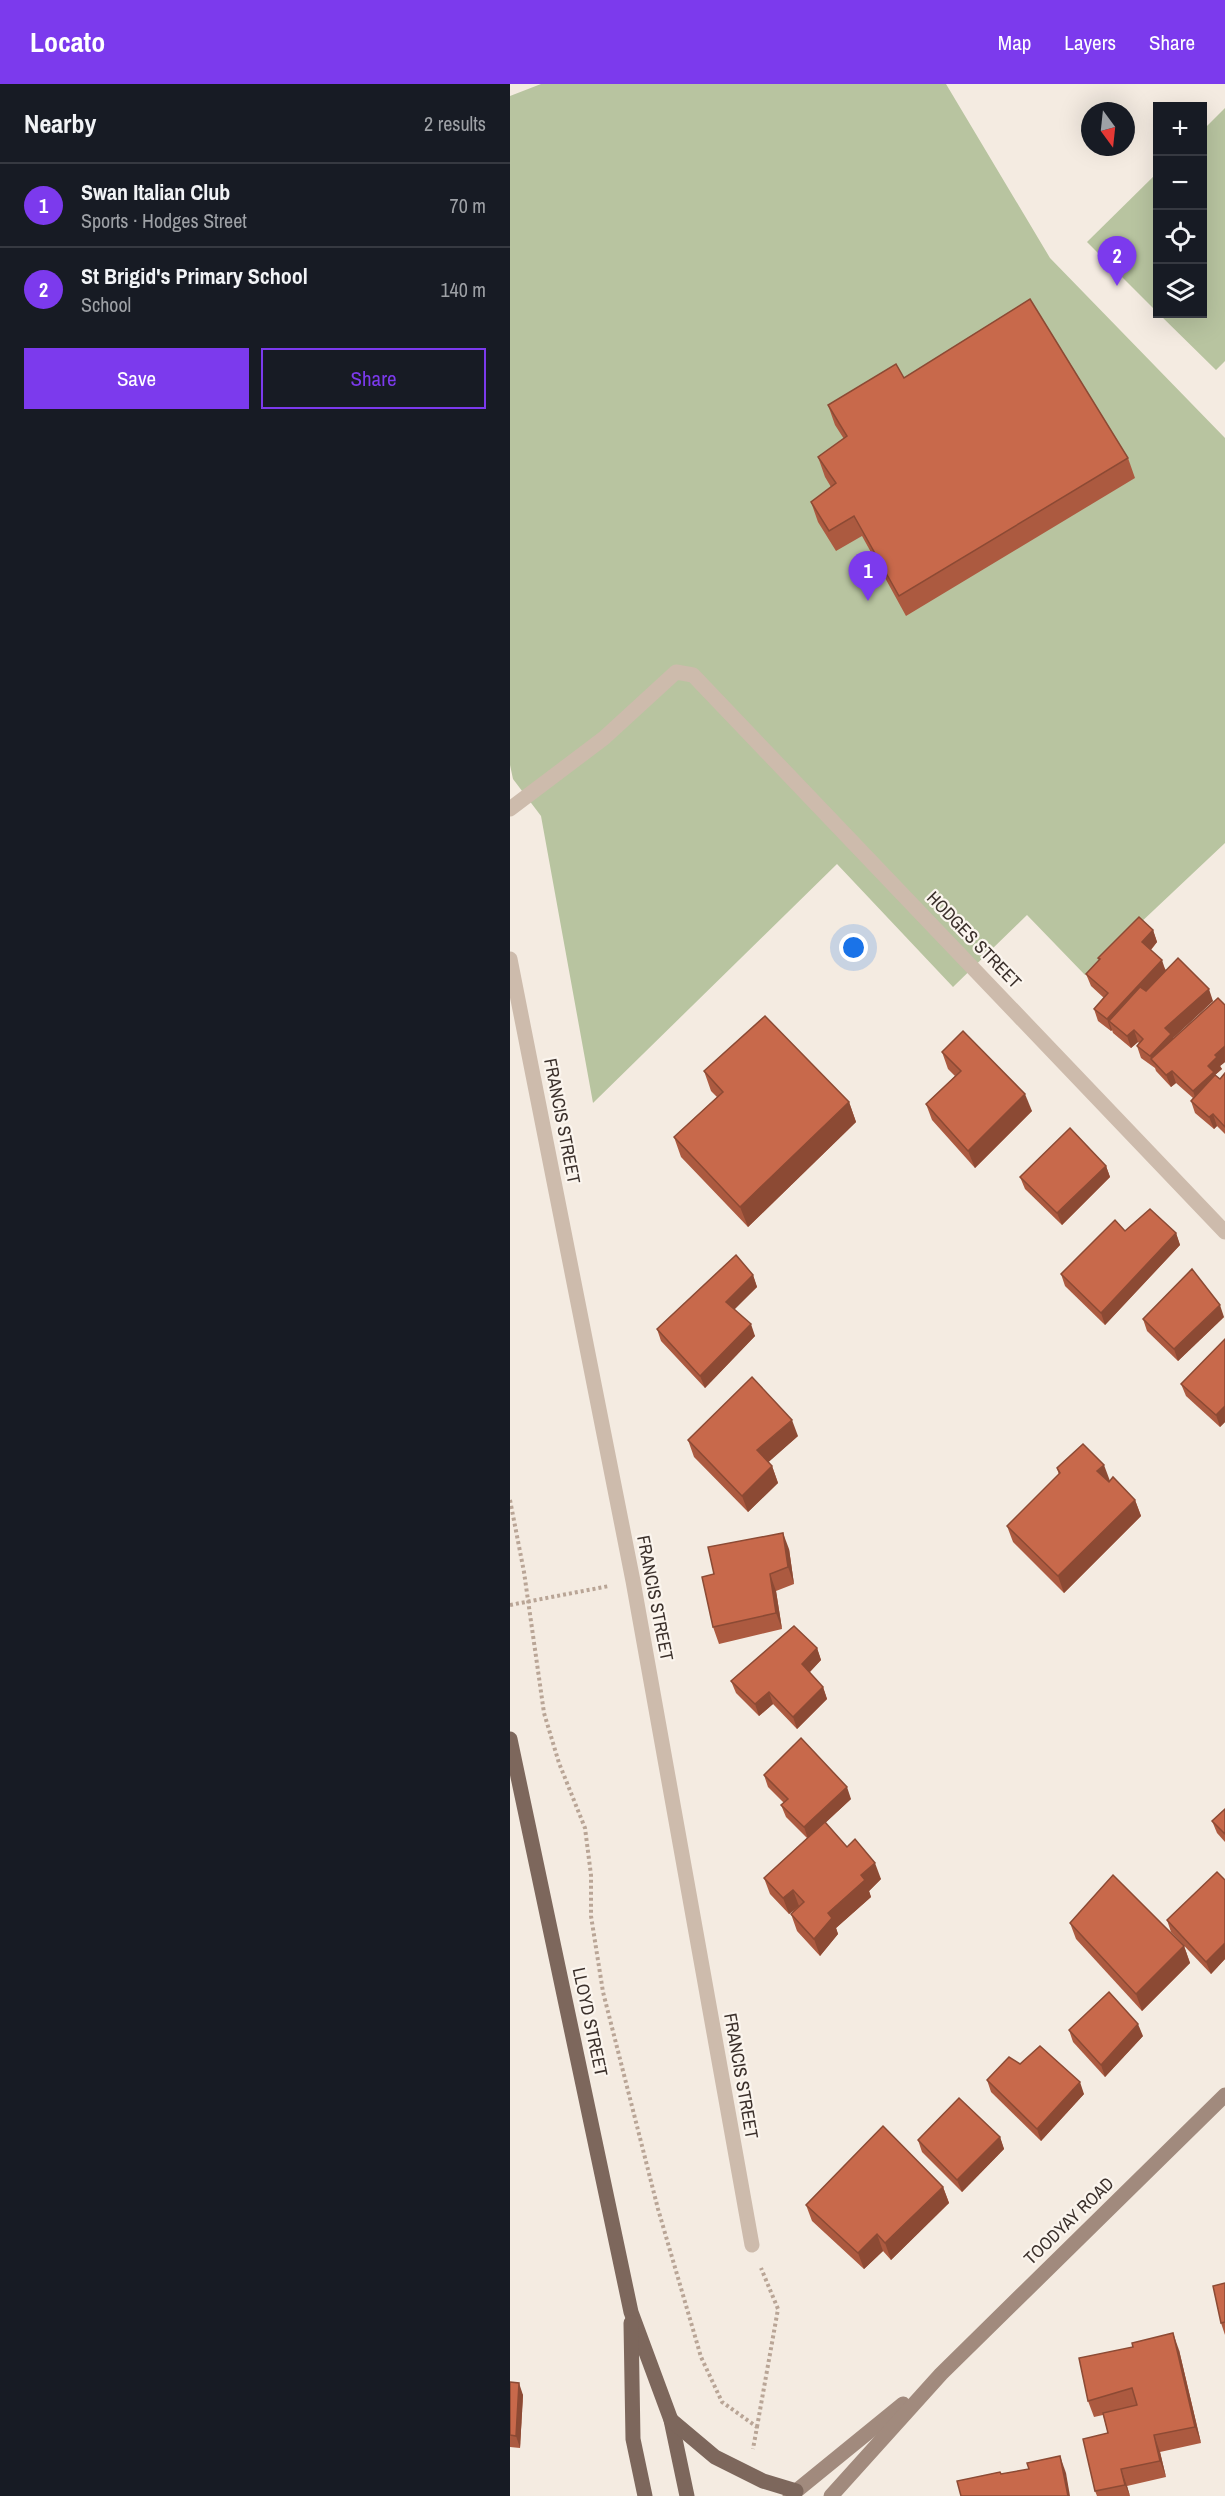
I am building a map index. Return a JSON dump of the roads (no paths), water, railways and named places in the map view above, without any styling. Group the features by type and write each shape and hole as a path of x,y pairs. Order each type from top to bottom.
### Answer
{"main road":[{"name":"LLOYD STREET","path":"510,1739 631,2312 671,2420 687,2496"},
{"name":"TOODYAY ROAD","path":"831,2496 941,2374 1225,2095"},
{"name":"LLOYD STREET","path":"631,2312 633,2439 645,2496"},
{"name":"TOODYAY ROAD","path":"793,2493 941,2374"},
{"path":"671,2420 715,2457 793,2493"}],"street":[{"name":"HODGES STREET","path":"510,808 604,738 676,672 693,675 1225,1232"},
{"name":"FRANCIS STREET","path":"510,959 633,1581 752,2245"}],"place":[{"name":"St Brigid's Primary School","path":"1117,286"},
{"name":"Swan Italian Club","path":"868,601"}]}
